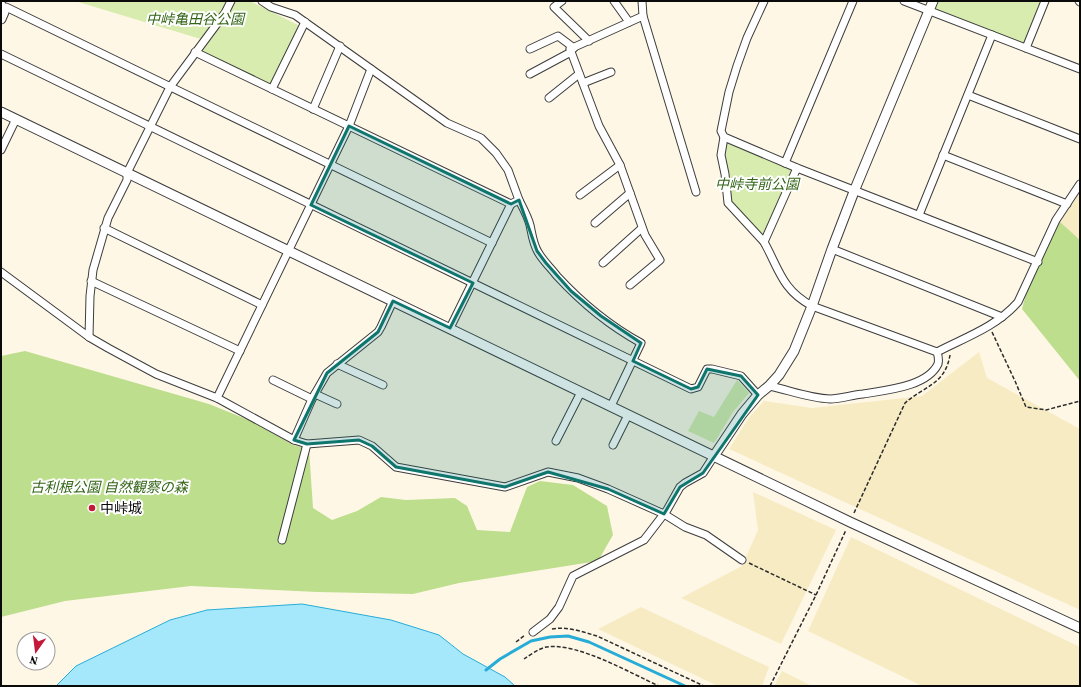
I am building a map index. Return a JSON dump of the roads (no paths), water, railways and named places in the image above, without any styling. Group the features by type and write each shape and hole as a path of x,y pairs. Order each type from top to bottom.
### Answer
{"street":[{"path":"89,337 91,281 104,228 127,180 127,173 170,87 225,13 232,1"},
{"path":"262,1 271,7 295,15 447,123 482,138 496,153 508,170 530,224 537,251 546,263 571,291 621,332 641,343 611,406"},
{"path":"562,1 554,7 589,41"},
{"path":"614,1 629,22"},
{"path":"642,1 643,16 696,192"},
{"path":"764,1 747,38 729,92 722,131 724,137 722,155 728,203 764,242 785,284 801,300 812,306 937,352 989,327 1010,312 1018,302 1038,262 1056,220 1080,184"},
{"path":"785,163 853,1"},
{"path":"904,1 1080,70"},
{"path":"533,632 550,619 559,607 573,576 644,540 664,514 680,487 703,473 742,414 758,395 779,375 794,351 855,190 933,1"},
{"path":"1026,48 1045,1"},
{"path":"1,19 4,12 4,5 330,166 492,243"},
{"path":"530,74 589,41 643,16"},
{"path":"272,89 305,22"},
{"path":"918,215 992,35"},
{"path":"530,49 558,36 573,50 582,83 599,126 620,165 642,228 660,260 630,285"},
{"path":"313,109 340,46"},
{"path":"195,52 511,204"},
{"path":"1,54 691,389 698,387 707,369 712,369 741,376 758,395"},
{"path":"217,398 349,126 371,69"},
{"path":"582,83 611,72"},
{"path":"549,98 579,74"},
{"path":"968,95 1080,139"},
{"path":"1,112 850,522 1080,628"},
{"path":"1,150 16,119"},
{"path":"724,137 797,168 1038,262"},
{"path":"943,155 1067,204"},
{"path":"580,195 620,165"},
{"path":"764,242 797,168"},
{"path":"595,223 630,193"},
{"path":"450,328 511,204 519,200"},
{"path":"104,228 262,305"},
{"path":"602,263 642,228"},
{"path":"832,249 1002,317"},
{"path":"1,272 89,337 156,374 217,398 294,440 307,444 360,440 372,446 396,466 505,487 548,472 578,478 608,489 664,514 686,527 706,535 742,560"},
{"path":"91,281 240,351"},
{"path":"294,440 313,397 327,373 378,332 393,301"},
{"path":"769,386 798,394 830,399 882,391 913,384 925,377 938,364 937,352"},
{"path":"337,364 383,384"},
{"path":"272,380 313,397 337,404"},
{"path":"556,441 581,392"},
{"path":"614,445 628,414"},
{"path":"282,540 307,444"}],"water":[{"path":"302,604 391,620 439,635 463,654 505,677 515,686 56,686 76,666 170,620 207,610"}],"waterway":[{"path":"486,670 500,659 531,641 550,637 568,636 589,642 685,686"}],"place":[{"name":"中峠城","path":"92,508"}],"park label":[{"name":"中峠亀田谷公園","path":"195,19"},
{"name":"中峠寺前公園","path":"757,184"},
{"name":"古利根公園 自然観察の森","path":"109,487"}]}
